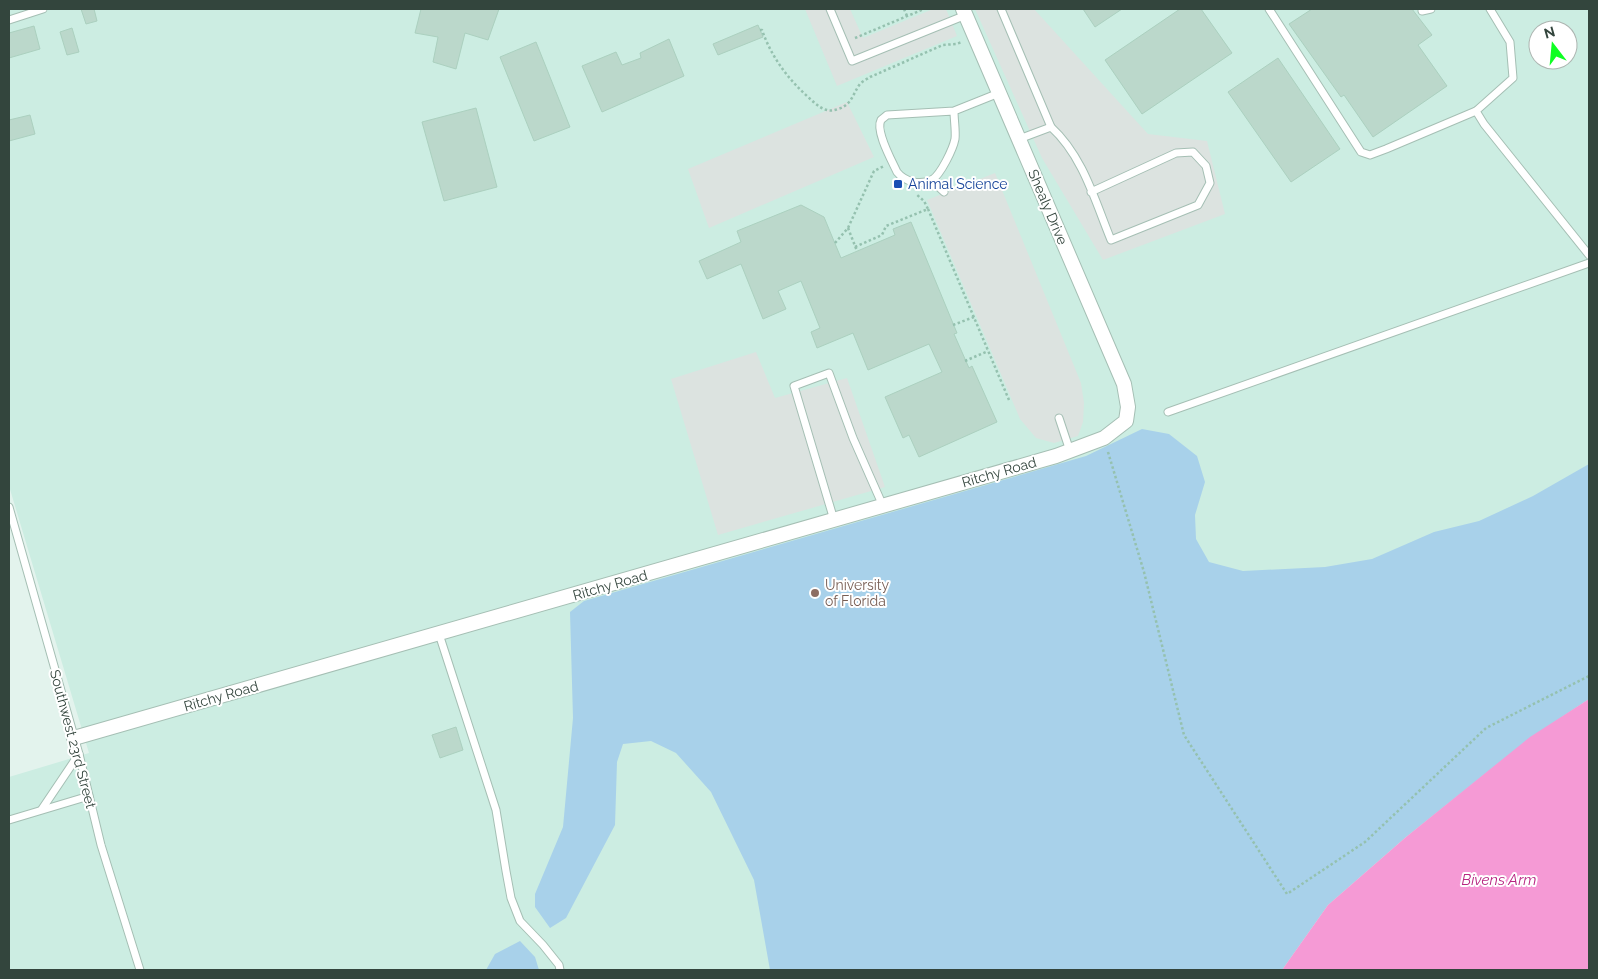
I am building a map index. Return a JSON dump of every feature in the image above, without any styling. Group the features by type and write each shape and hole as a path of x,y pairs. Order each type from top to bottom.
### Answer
{"street":[{"name":"Shealy Drive","path":"964,12 1124,384 1128,407"},
{"name":"Ritchy Road","path":"74,738 1070,451 1104,438 1126,421 1128,407"}],"lane":[{"path":"9,20 43,9"},
{"path":"830,9 852,61 964,12"},
{"path":"1001,9 1052,127 1063,138 1075,155 1111,240 1198,205 1210,183 1206,166 1193,152 1176,153 1092,192"},
{"path":"1269,9 1361,152 1370,155 1476,112 1513,78 1510,42 1490,9"},
{"path":"1422,11 1431,9"},
{"path":"954,111 955,138 938,174 932,180 924,183 914,182 900,176 896,172 881,135 880,126 882,120 887,115 954,111 999,93"},
{"path":"1476,112 1589,255"},
{"path":"1019,139 1052,127"},
{"path":"932,180 944,192"},
{"path":"1168,412 1589,263"},
{"path":"834,520 794,386 829,373 853,438 883,506"},
{"path":"1059,418 1070,451"},
{"name":"Southwest 23rd Street","path":"9,507 79,754 101,845 140,970"},
{"path":"439,634 496,810 514,906 520,921 543,945 559,965 560,970"},
{"path":"42,809 79,754"},
{"path":"9,820 90,796"}],"path":[{"path":"904,9 907,16"},
{"path":"854,38 924,9"},
{"path":"882,159 888,171"},
{"path":"835,243 848,228 874,171 885,166"},
{"path":"912,191 919,195 928,209 1009,400"},
{"path":"855,247 882,234 886,226 928,209"},
{"path":"848,228 857,251"},
{"path":"954,325 974,317"},
{"path":"966,361 988,351"},
{"path":"1104,438 1144,572 1184,735 1287,894 1365,842 1486,728 1589,676"}],"shaded area":[{"name":"University of Florida","path":"9,9 1589,9 1589,699 1530,738 1406,837 1328,905 1282,970 9,970 9,777 89,753 9,486"},
{"path":"805,9 850,9 863,38 933,9 946,9 957,36 837,86"},
{"path":"975,9 1034,9 1148,134 1207,141 1225,214 1103,260 1042,158"},
{"path":"847,102 874,157 709,228 688,169"},
{"path":"995,173 1081,383 1084,403 1083,422 1078,436 1054,443 1036,438 1020,419 927,200"},
{"path":"756,352 775,398 847,378 885,487 718,535 671,379"},
{"path":"1142,429 1169,434 1197,456 1205,482 1195,515 1196,539 1209,562 1243,571 1325,567 1372,559 1434,532 1479,521 1533,496 1589,464 1589,699 1530,738 1406,837 1328,905 1282,970 770,970 754,880 711,792 676,753 651,741 623,744 617,762 615,825 566,918 550,928 535,907 535,894 563,827 573,718 570,612 584,601 1086,456"},
{"path":"520,941 535,957 539,970 486,970 495,954"}],"water":[{"name":"Bivens Arm","path":"1589,699 1589,970 1282,970 1328,905 1406,837 1530,737"}],"building":[{"path":"81,9 94,9 97,21 86,24"},
{"path":"421,9 499,9 488,40 465,33 456,69 433,62 438,37 415,33"},
{"path":"1083,9 1122,9 1095,27"},
{"path":"1180,9 1201,9 1232,53 1142,114 1105,60"},
{"path":"1312,9 1412,9 1432,35 1418,45 1447,86 1373,137 1344,95 1341,97 1289,24"},
{"path":"758,25 763,37 718,55 713,44"},
{"path":"34,26 40,49 9,58 9,33"},
{"path":"72,28 79,52 67,55 60,32"},
{"path":"669,39 684,76 602,112 582,66 616,52 622,65 641,58 640,53"},
{"path":"536,42 570,127 534,141 500,57"},
{"path":"1278,58 1340,149 1291,182 1228,92"},
{"path":"476,108 497,187 444,201 422,122"},
{"path":"30,115 35,134 9,141 9,120"},
{"path":"801,205 824,217 841,258 895,235 893,229 911,222 957,333 954,334 969,368 972,366 997,422 919,457 909,435 903,438 885,397 942,372 929,344 868,370 853,333 817,348 811,332 820,328 801,281 778,291 786,309 763,319 741,264 707,279 699,261 741,242 737,231"},
{"path":"456,727 463,750 440,758 432,735"}],"place":[{"name":"Animal Science","path":"898,184"},
{"name":"University of Florida","path":"815,593"}]}
